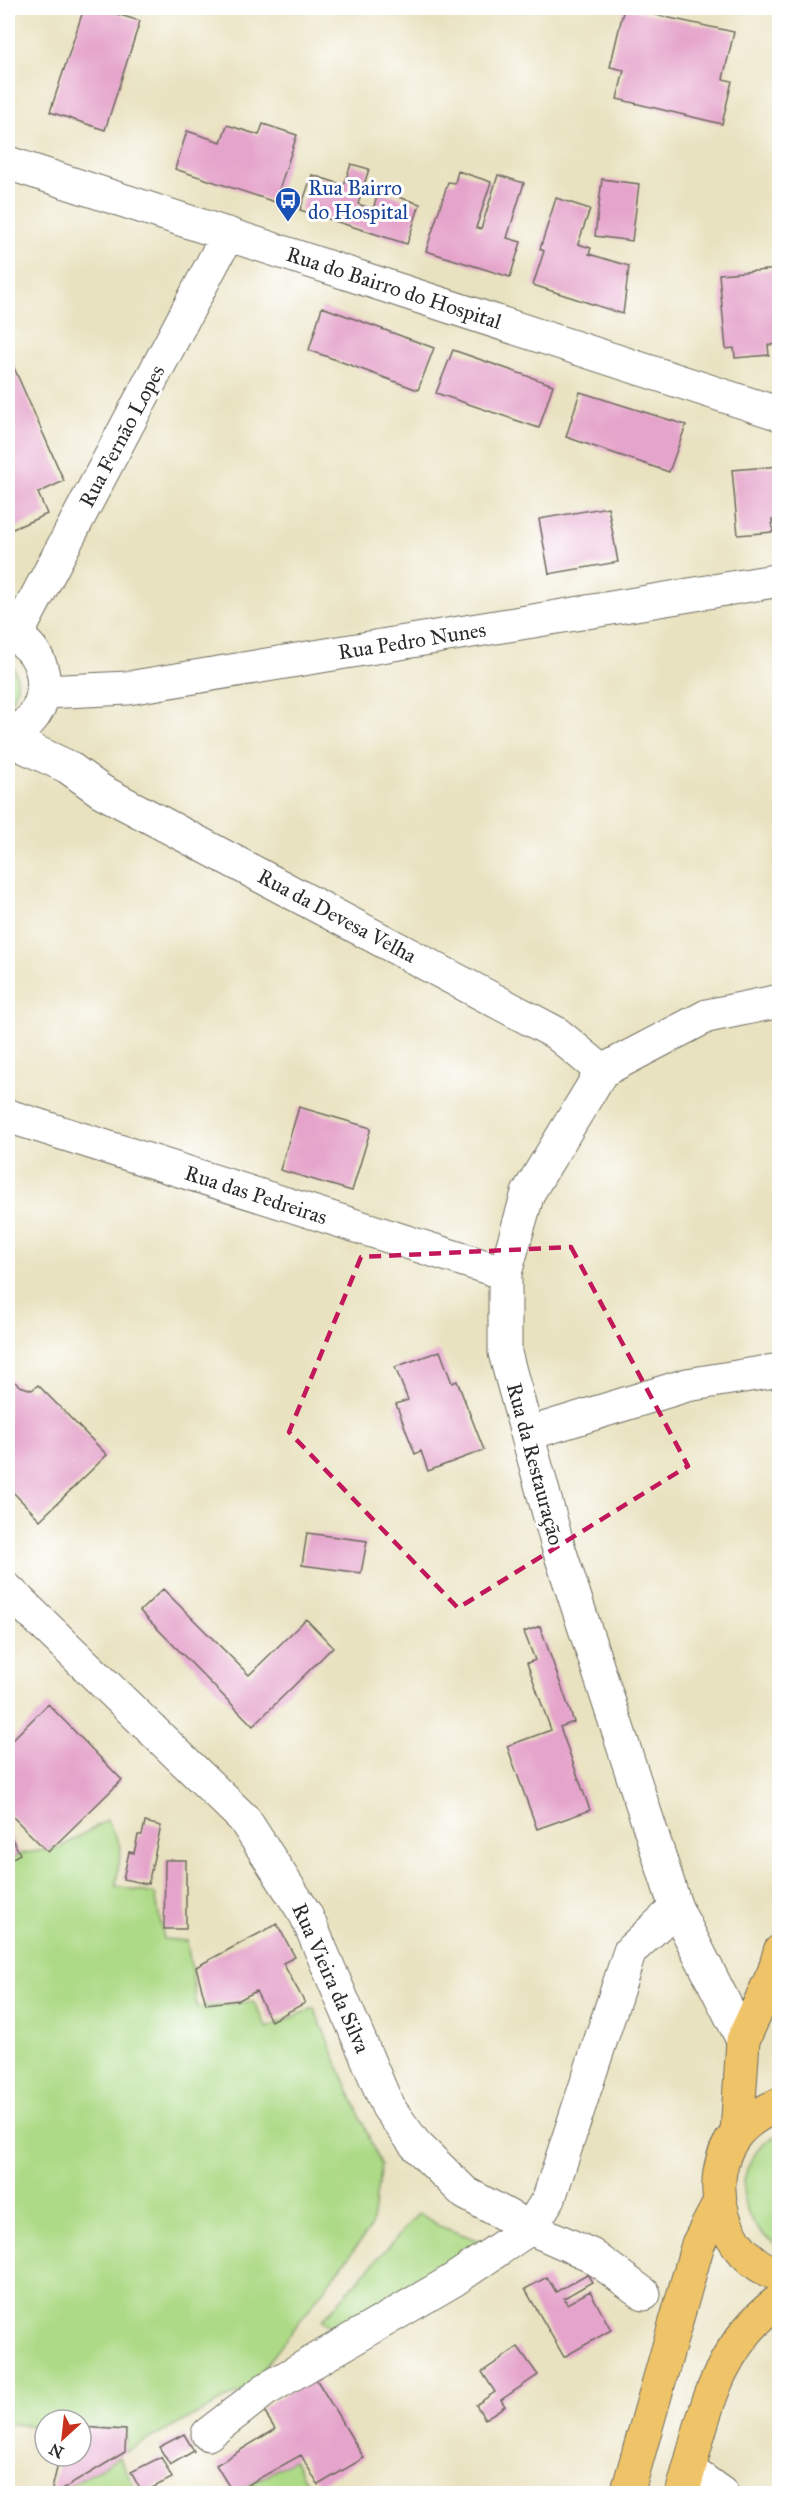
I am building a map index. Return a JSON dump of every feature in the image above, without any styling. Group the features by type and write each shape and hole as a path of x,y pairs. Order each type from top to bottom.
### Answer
{"main road":[{"path":"737,2133 743,2040 774,1972 780,1951"},
{"path":"780,2104 759,2113 737,2133 725,2154 718,2179 719,2204 729,2234 749,2258 780,2275"},
{"path":"627,2493 698,2244 719,2204"},
{"path":"686,2482 714,2385 724,2363 747,2328 759,2315 780,2300"}],"street":[{"name":"Rua do Bairro do Hospital","path":"8,163 780,414"},
{"name":"Rua Fernão Lopes","path":"12,635 228,234"},
{"name":"Rua Pedro Nunes","path":"42,700 129,688 780,580"},
{"name":"Rua da Devesa Velha","path":"12,635 29,646 39,659 44,676 42,700 68,767"},
{"path":"8,734 30,721 42,700"},
{"name":"Rua da Devesa Velha","path":"8,739 68,767 101,791 556,1033 602,1071"},
{"path":"602,1071 707,1016 780,1001"},
{"name":"Rua da Restauração","path":"602,1071 528,1193 505,1273 505,1353 557,1543 676,1908 743,2040"},
{"name":"Rua das Pedreiras","path":"8,1116 505,1273"},
{"path":"527,1434 687,1385 780,1370"},
{"name":"Rua Vieira da Silva","path":"8,1590 244,1819 306,1915 388,2106 415,2144 465,2193 530,2228 591,2255 644,2294"},
{"path":"208,2434 264,2390 452,2280 530,2228 549,2198 630,1951 676,1908"},
{"path":"686,2482 722,2493"}],"highlighted area":[{"path":"571,1247 688,1466 458,1608 289,1432 361,1257"}],"green space":[{"path":"8,661 17,677 17,688 8,705"},
{"path":"107,1820 121,1848 116,1886 155,1894 164,1939 187,1941 197,2008 253,2001 267,2028 314,2008 381,2166 371,2227 250,2387 125,2452 126,2430 93,2428 93,2408 33,2408 33,2425 8,2424 8,1861 20,1854 61,1847"},
{"path":"779,2134 779,2246 754,2225 746,2209 744,2184 751,2160 759,2149"},
{"path":"419,2213 439,2226 492,2245 338,2332 322,2320"},
{"path":"119,2457 138,2493 57,2493"},
{"path":"293,2460 313,2493 236,2493"}],"building":[{"path":"8,8 14,8 8,26"},
{"path":"84,8 97,8 140,21 105,130 50,112"},
{"path":"624,8 734,32 723,79 732,81 722,124 617,99 624,70 610,67"},
{"path":"263,124 297,135 275,202 175,169 187,131 221,142 227,125 259,135"},
{"path":"351,164 369,169 358,204 373,209 379,191 420,204 407,244 300,210 312,175 344,185"},
{"path":"458,171 491,182 476,228 481,229 498,175 524,183 507,238 521,242 510,277 426,251 448,182 455,183"},
{"path":"602,179 639,184 632,241 595,236"},
{"path":"556,198 590,209 578,244 591,248 589,254 629,266 623,314 533,285 544,251 540,249"},
{"path":"779,269 780,344 768,345 769,355 735,358 734,348 726,349 719,274"},
{"path":"322,307 434,348 418,390 309,350"},
{"path":"453,350 553,385 539,428 436,393"},
{"path":"8,354 64,481 38,493 47,514 8,531"},
{"path":"580,392 686,425 669,472 566,437"},
{"path":"780,466 780,520 772,520 773,532 738,535 732,470"},
{"path":"608,507 618,562 549,574 539,519"},
{"path":"299,1107 371,1128 352,1191 280,1170"},
{"path":"440,1351 452,1383 457,1381 484,1450 428,1471 421,1451 415,1454 396,1404 408,1400 395,1367"},
{"path":"8,1377 20,1386 32,1390 38,1385 107,1455 40,1520 8,1487"},
{"path":"307,1533 367,1541 361,1573 302,1565"},
{"path":"163,1589 249,1675 306,1619 333,1647 253,1726 140,1611"},
{"path":"540,1626 574,1722 560,1727 590,1810 537,1829 507,1746 551,1730 527,1663 535,1660 524,1632"},
{"path":"48,1704 122,1780 48,1852 8,1812 8,1744"},
{"path":"145,1822 161,1826 148,1884 123,1879 129,1852 134,1853 138,1835 142,1835"},
{"path":"8,1831 20,1854 8,1861"},
{"path":"165,1860 186,1860 186,1929 164,1929"},
{"path":"277,1924 295,1957 283,1963 305,2003 271,2021 256,1991 239,2000 206,2004 196,1967"},
{"path":"587,2274 592,2282 564,2298 567,2304 590,2291 611,2330 564,2357 525,2289 547,2277 556,2292"},
{"path":"518,2347 538,2375 501,2400 505,2406 485,2419 476,2405 495,2392 482,2372"},
{"path":"315,2377 364,2458 318,2485 301,2455 233,2493 216,2465 275,2429 262,2408"},
{"path":"93,2428 126,2430 125,2452 57,2493 51,2493 57,2468 93,2468"},
{"path":"184,2434 194,2451 170,2465 159,2447"},
{"path":"161,2457 172,2478 142,2493 131,2472"}],"place":[{"name":"Rua Bairro do Hospital","path":"288,223"}]}
